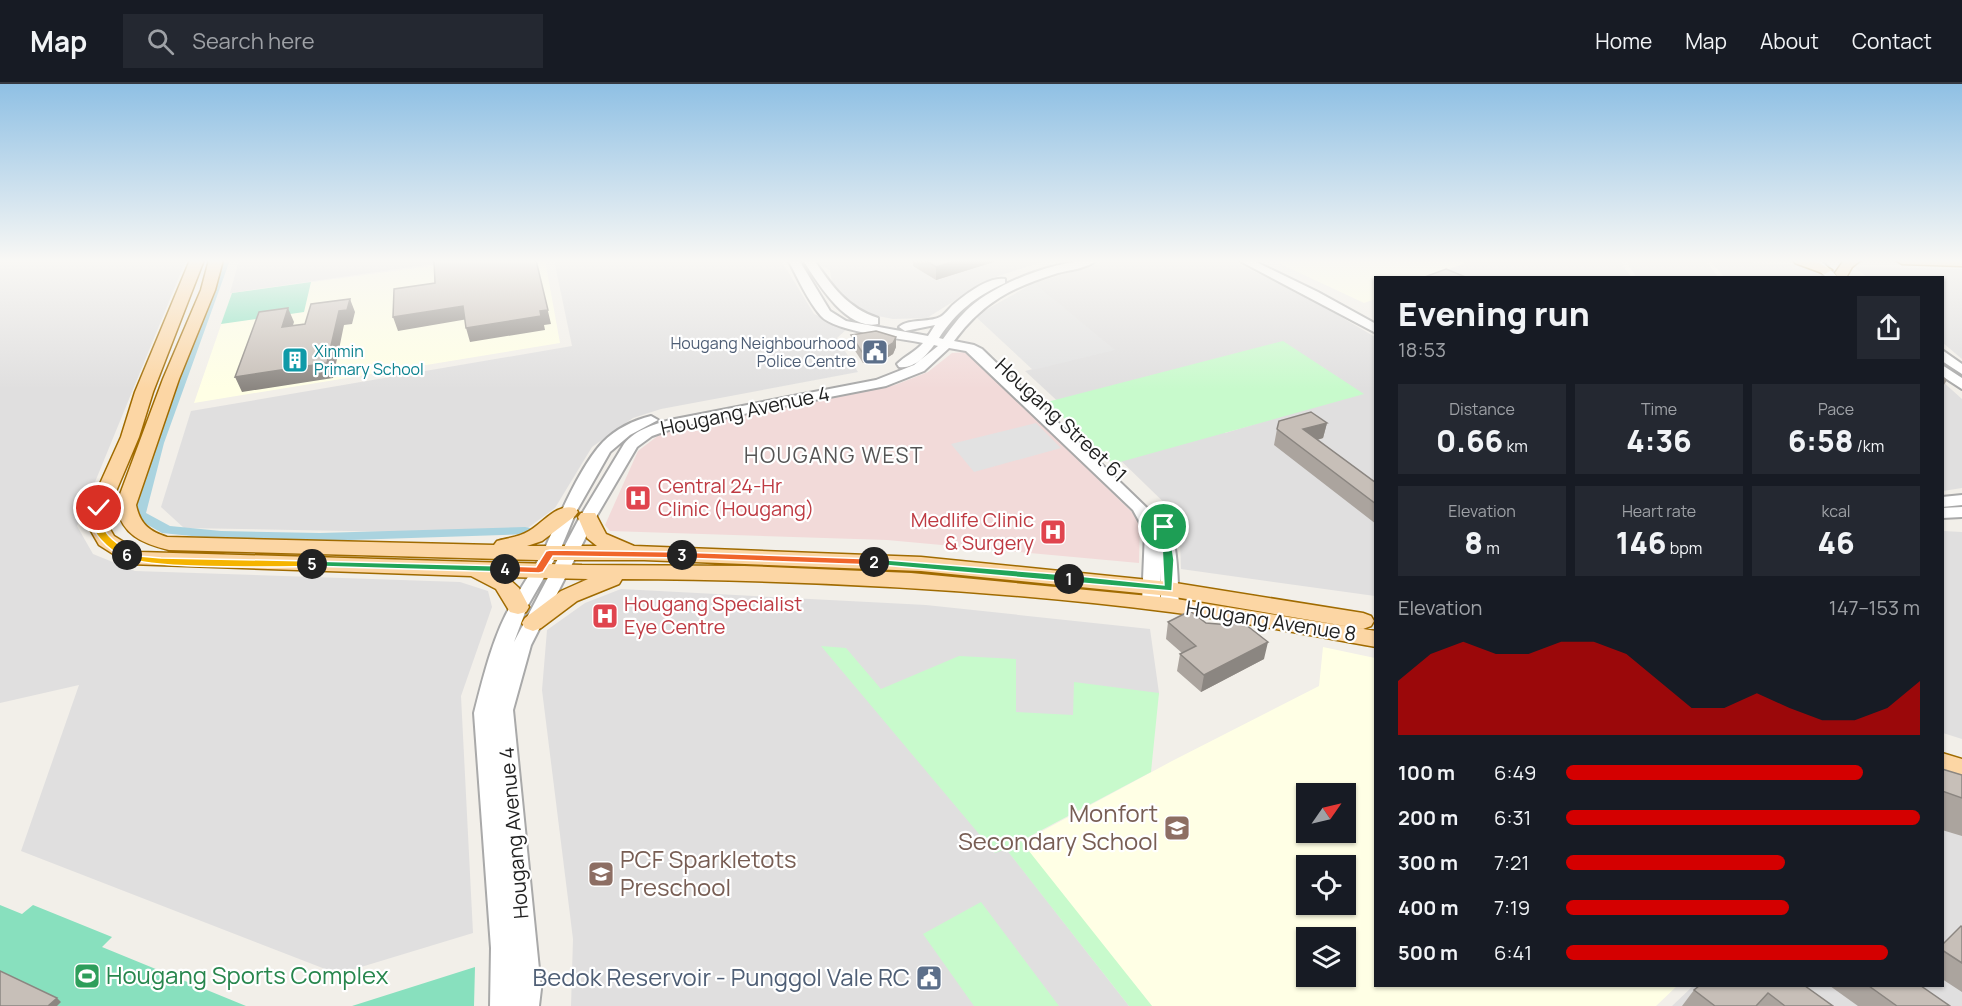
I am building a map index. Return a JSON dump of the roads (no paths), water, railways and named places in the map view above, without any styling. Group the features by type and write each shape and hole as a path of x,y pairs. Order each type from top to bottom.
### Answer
{"main road":[{"name":"Hougang Avenue 8","path":"181,303 130,437 99,508 97,524 106,540 137,559 161,561 640,562 1160,596 1374,624"},
{"name":"Hougang Avenue 8","path":"203,303 171,379 126,505 128,522 138,533 169,544 473,560"},
{"path":"174,321 197,317"},
{"path":"149,383 171,379"},
{"path":"473,560 535,537 578,515 597,538 640,562"},
{"path":"473,560 506,584 525,615 640,562"},
{"name":"Hougang Avenue 8","path":"1160,596 1374,639"},
{"path":"1944,763 1962,769"},
{"path":"1944,779 1962,785"}],"street":[{"path":"819,303 825,313 843,324 907,332 945,320"},
{"path":"839,303 855,316 907,332 923,345 938,343 973,345"},
{"name":"Hougang Avenue 4","path":"938,343 945,320 962,303"},
{"name":"Hougang Avenue 4","path":"503,1006 505,848 503,710 522,645 525,615 578,515 604,450 610,442 627,430 668,415 875,373 907,363 938,343 983,303"},
{"path":"1328,303 1374,328"},
{"path":"1337,303 1374,322"},
{"path":"962,322 973,345"},
{"name":"Hougang Street 61","path":"907,332 938,343 973,345 1140,508 1153,532 1160,596"},
{"path":"1944,356 1962,370"},
{"path":"1944,371 1962,385"},
{"path":"1944,501 1962,500"},
{"path":"1944,513 1962,512"},
{"name":"Hougang Avenue 4","path":"505,848 525,954 526,1006"}],"waterway":[{"path":"210,303 158,443 139,514 167,530 221,535 320,537 525,531"}],"place":[{"name":"Hougang Neighbourhood Police Centre","path":"875,352"},
{"name":"Xinmin Primary School","path":"295,360"},
{"name":"Central 24-Hr Clinic (Hougang)","path":"638,498"},
{"name":"Medlife Clinic & Surgery","path":"1053,532"},
{"name":"Hougang Specialist Eye Centre","path":"605,616"},
{"name":"Monfort Secondary School","path":"1177,828"},
{"name":"PCF Sparkletots Preschool","path":"601,874"},
{"name":"Hougang Sports Complex","path":"87,976"},
{"name":"Bedok Reservoir - Punggol Vale RC","path":"929,978"}],"district":[{"name":"HOUGANG WEST","path":"834,456"}]}
